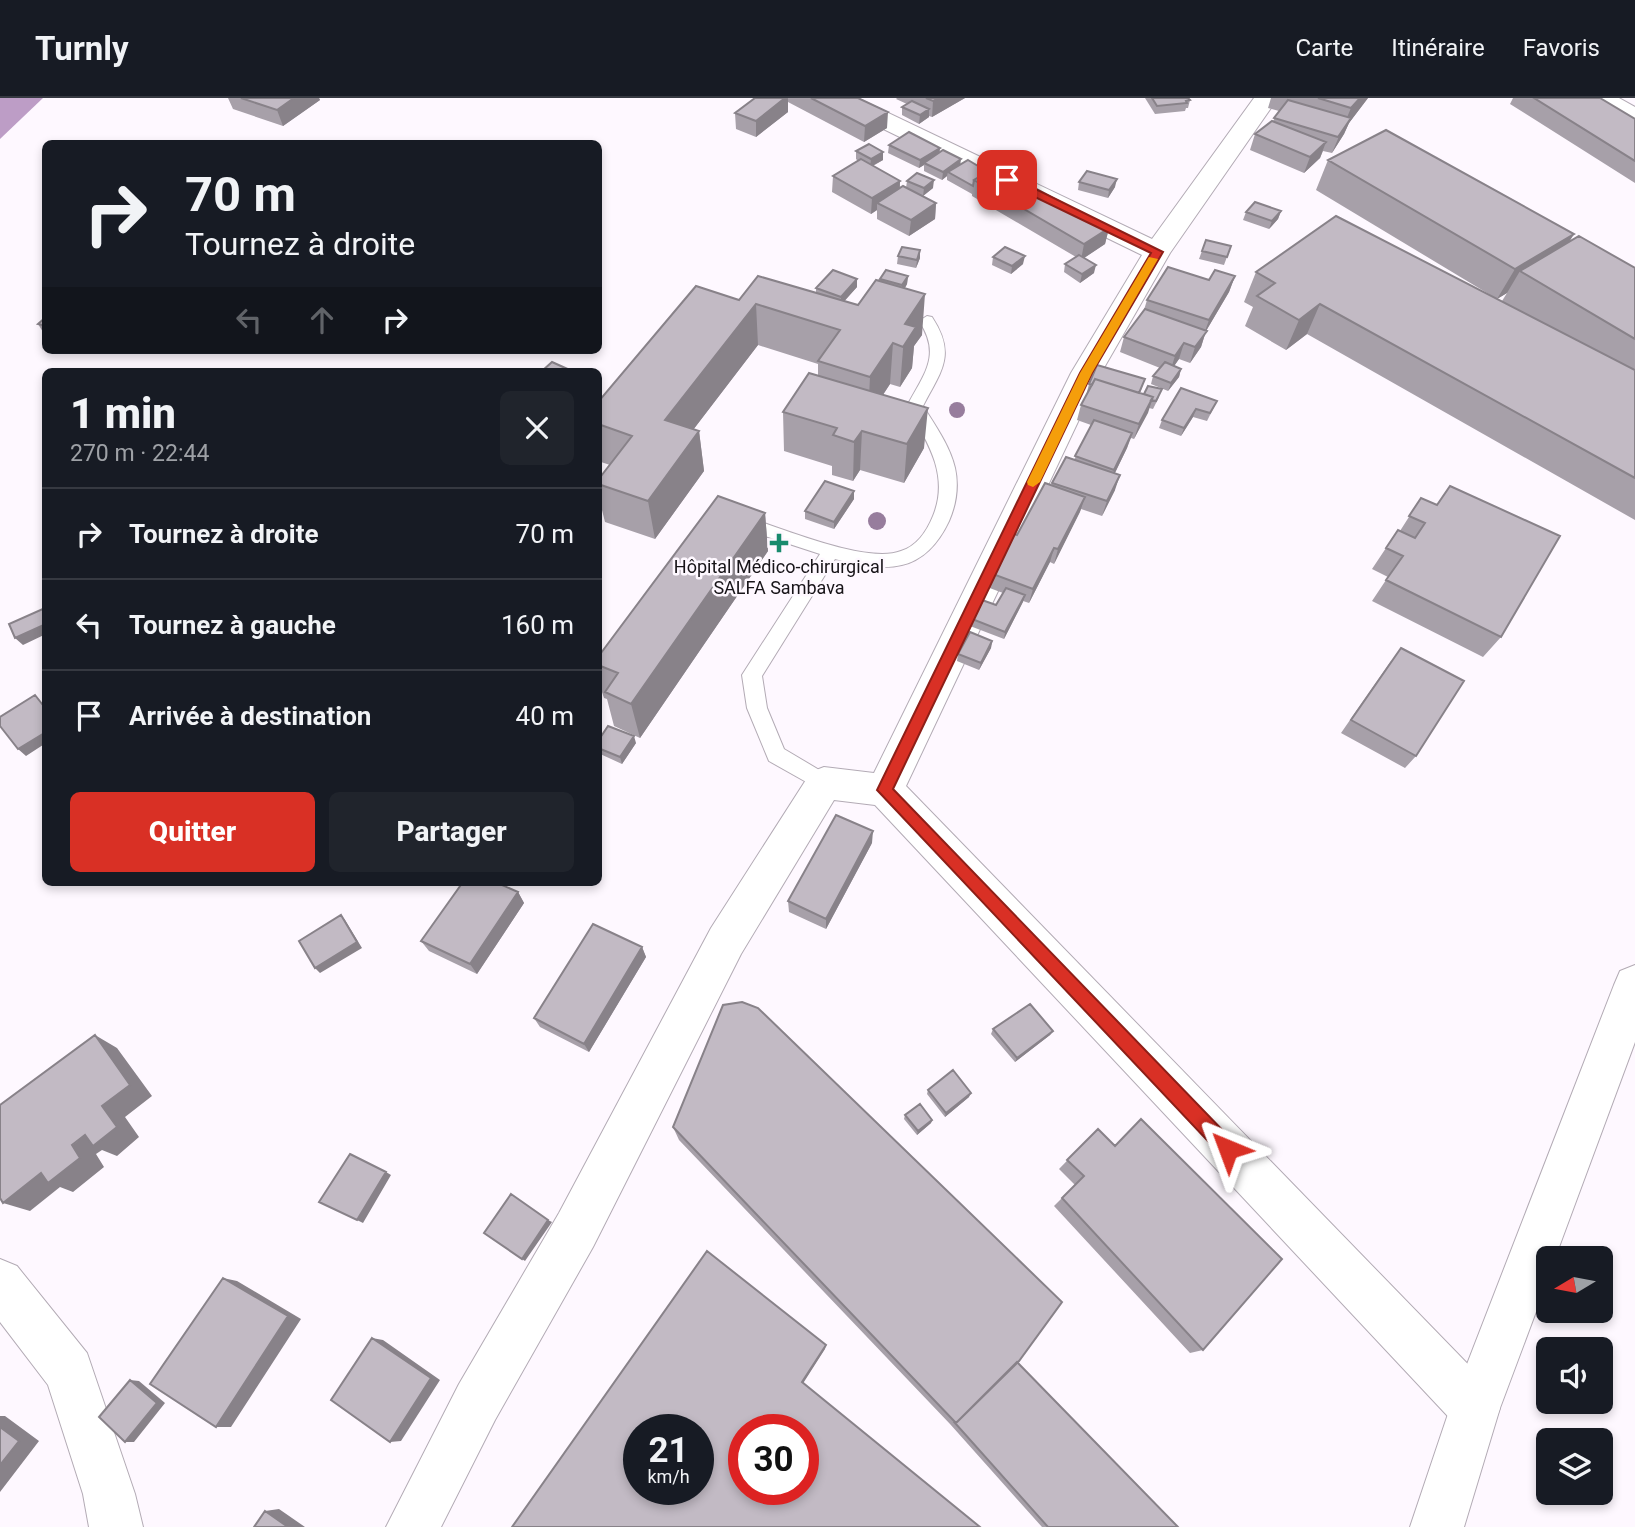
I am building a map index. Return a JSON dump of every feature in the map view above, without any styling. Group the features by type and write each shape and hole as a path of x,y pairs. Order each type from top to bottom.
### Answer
{"street":[{"path":"838,98 1157,252"},
{"path":"885,790 1086,373 1157,252 1266,98"},
{"path":"1602,98 1635,117"},
{"path":"413,1527 477,1402 576,1230 726,941 824,783 885,790 1475,1408"},
{"path":"1437,1527 1475,1408 1635,985"},
{"path":"0,1283 69,1371 109,1494 116,1527"}],"lane":[{"path":"720,515 871,562 905,558 924,548 937,531 948,499 946,463 915,405 941,352 940,337 927,321"},
{"path":"824,783 776,755 757,708 751,675 831,551"}],"shaded area":[{"path":"0,98 43,98 0,139"}],"building":[{"path":"241,98 294,98 277,110"},
{"path":"755,98 785,98 756,121 735,113"},
{"path":"811,98 858,98 888,112 865,126"},
{"path":"1152,98 1190,100 1186,101 1187,103 1157,106"},
{"path":"1318,98 1360,98 1351,108"},
{"path":"1534,98 1600,98 1635,119 1635,161"},
{"path":"1288,100 1351,118 1338,137 1274,118"},
{"path":"912,101 929,109 920,115 902,107"},
{"path":"1272,121 1326,142 1310,157 1255,134"},
{"path":"1386,130 1574,234 1515,269 1328,160"},
{"path":"909,132 940,148 920,160 889,145"},
{"path":"869,144 883,152 871,159 856,151"},
{"path":"943,150 961,159 943,172 924,163"},
{"path":"861,159 900,181 872,198 833,176"},
{"path":"968,160 988,172 974,180 973,186 948,172"},
{"path":"996,167 1109,228 1084,244 974,180"},
{"path":"1087,171 1117,179 1109,190 1079,182"},
{"path":"917,173 934,180 924,188 907,181"},
{"path":"903,186 936,203 911,220 877,203"},
{"path":"1255,202 1281,211 1272,221 1246,212"},
{"path":"1336,216 1635,370 1635,478 1320,304 1299,320 1257,296 1275,283 1256,272"},
{"path":"1579,236 1635,268 1635,339 1520,271"},
{"path":"1206,240 1231,246 1227,257 1202,251"},
{"path":"902,247 920,250 917,260 898,256"},
{"path":"1005,247 1025,256 1012,266 993,257"},
{"path":"1079,255 1096,265 1082,274 1065,264"},
{"path":"1168,267 1209,280 1215,270 1235,276 1209,320 1147,300"},
{"path":"833,270 857,279 841,297 816,288"},
{"path":"886,270 908,276 902,285 880,279"},
{"path":"758,276 858,305 876,280 925,294 905,324 916,327 903,347 893,343 870,377 818,361 840,330 756,304 665,420 699,431 648,501 602,485 602,475 632,436 602,425 602,397 696,286 739,300"},
{"path":"1145,309 1207,331 1195,347 1184,343 1175,356 1124,337"},
{"path":"552,362 565,368 545,368"},
{"path":"1165,362 1181,369 1171,383 1153,376"},
{"path":"1097,365 1145,379 1139,393 1095,379 1092,385 1089,384"},
{"path":"809,373 928,408 907,444 862,431 854,442 833,435 837,428 783,412"},
{"path":"1095,379 1153,397 1139,424 1081,405"},
{"path":"1148,386 1162,389 1156,401 1144,394"},
{"path":"1181,388 1217,401 1210,413 1196,409 1184,428 1162,420"},
{"path":"1094,420 1132,433 1114,470 1075,456"},
{"path":"1066,457 1120,475 1107,501 1052,483"},
{"path":"825,481 854,491 834,522 805,511"},
{"path":"1045,483 1085,497 1033,589 990,573 1012,533 1017,535"},
{"path":"1450,486 1560,536 1501,637 1386,580 1403,556 1386,548 1398,530 1415,538 1425,523 1409,516 1421,498 1437,505"},
{"path":"718,496 765,513 631,704 605,692 618,673 602,667 602,652"},
{"path":"1006,588 1025,595 1005,632 972,619 982,600 996,605"},
{"path":"42,609 42,626 15,638 9,624"},
{"path":"970,632 992,641 981,663 958,654"},
{"path":"1401,648 1464,681 1416,756 1351,720"},
{"path":"35,695 42,704 42,734 18,749 0,726 0,717"},
{"path":"608,726 634,736 620,757 602,750 602,735"},
{"path":"836,815 873,831 826,919 788,901"},
{"path":"460,886 504,886 518,892 470,964 421,941"},
{"path":"341,915 357,942 315,968 299,941"},
{"path":"593,924 642,947 584,1044 534,1018"},
{"path":"742,1002 758,1008 1062,1302 1019,1361 956,1423 673,1127 723,1005"},
{"path":"1030,1004 1053,1031 1017,1058 993,1029"},
{"path":"95,1035 130,1085 102,1106 117,1127 93,1146 85,1135 72,1145 80,1158 48,1183 41,1173 3,1203 0,1198 0,1105"},
{"path":"953,1070 971,1093 946,1113 928,1090"},
{"path":"920,1104 932,1120 918,1131 905,1115"},
{"path":"1141,1119 1282,1259 1203,1350 1062,1198 1084,1176 1067,1160 1098,1129 1115,1146"},
{"path":"350,1154 386,1172 357,1220 319,1202"},
{"path":"511,1194 548,1220 522,1259 484,1233"},
{"path":"707,1251 826,1345 802,1382 980,1527 512,1527"},
{"path":"223,1278 288,1316 216,1427 150,1384"},
{"path":"372,1338 431,1378 390,1442 331,1400"},
{"path":"1017,1362 1178,1527 1048,1527 955,1423"},
{"path":"130,1380 157,1403 125,1442 99,1417"},
{"path":"0,1427 19,1441 0,1465"},
{"path":"265,1511 288,1527 254,1527"}],"slow traffic":[{"path":"1033,482 1086,373 1153,259"}],"place":[{"name":"Hôpital Médico-chirurgical SALFA Sambava","path":"779,543"}],"route":[{"path":"1007,180 1157,252 1086,373 885,790 1228,1149"}]}
